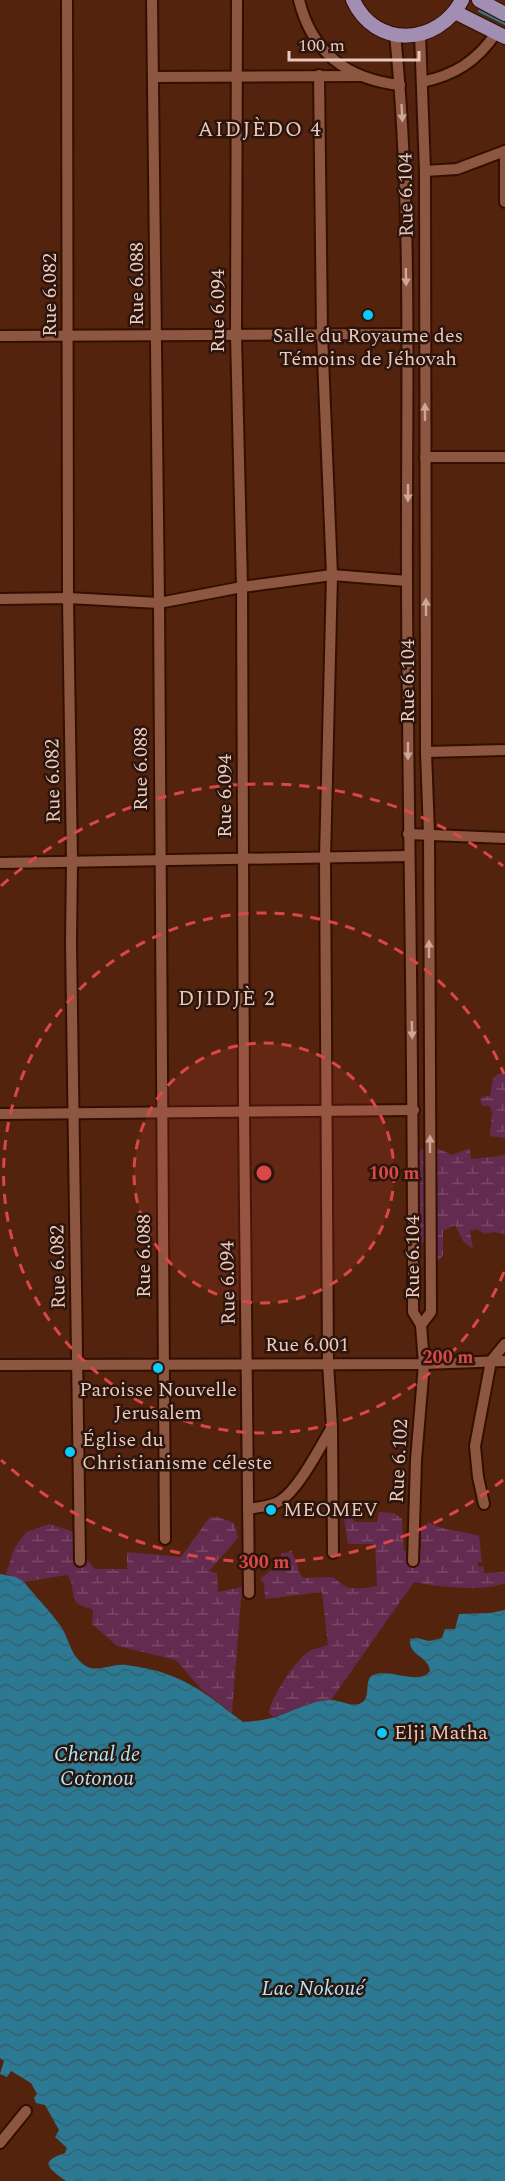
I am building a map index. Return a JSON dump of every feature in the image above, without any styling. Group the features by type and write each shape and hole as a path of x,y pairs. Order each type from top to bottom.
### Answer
{"main road":[{"path":"353,0 369,22 394,34 420,34 440,26 459,6 501,35"},
{"path":"479,0 505,14"}],"street":[{"name":"Rue 6.082","path":"67,0 68,598 80,1561"},
{"name":"Rue 6.088","path":"152,0 159,603 165,1539"},
{"name":"Rue 6.094","path":"237,0 236,335 242,587 249,1593"},
{"path":"298,0 314,38 342,67 376,82 400,85"},
{"name":"Rue 6.104","path":"394,34 404,155 407,334 408,834 414,1110 413,1312 421,1325 424,1364"},
{"name":"Rue 6.104","path":"420,34 425,171 426,752 429,833 431,1312 421,1325"},
{"path":"422,82 464,67 501,35"},
{"path":"319,75 322,334 332,574 325,858 328,1363 332,1427 333,1553"},
{"path":"153,77 360,76"},
{"path":"425,171 457,169 505,151 505,202"},
{"path":"0,336 407,334"},
{"path":"425,457 505,457"},
{"path":"0,599 68,598 159,603 242,587 332,574 407,581"},
{"path":"426,752 505,750"},
{"path":"408,834 429,833 505,838"},
{"path":"0,863 409,856"},
{"path":"0,1114 414,1110"},
{"path":"484,1504 475,1446 491,1361 505,1344"},
{"name":"Rue 6.001","path":"0,1365 424,1364 505,1361"},
{"name":"Rue 6.102","path":"413,1561 416,1460 424,1364"},
{"path":"248,1509 273,1504 284,1498 304,1474 332,1427"},
{"path":"0,2143 26,2111"}],"green space":[{"path":"505,1073 505,1138 490,1136 492,1113 490,1106 482,1106 480,1099 490,1096 493,1078"},
{"path":"430,1145 452,1155 470,1148 471,1159 505,1154 505,1234 493,1232 485,1234 477,1229 470,1231 473,1249 463,1241 455,1225 443,1231 443,1255 434,1266 425,1265 423,1260 432,1256 428,1244 411,1241 409,1156"},
{"path":"379,1512 394,1513 402,1519 404,1551 421,1549 421,1529 429,1522 441,1528 479,1536 482,1562 478,1562 478,1566 484,1567 484,1573 505,1572 505,1583 473,1588 435,1586 414,1582 331,1700 315,1702 274,1717 269,1713 270,1707 292,1669 310,1651 328,1645 322,1592 265,1599 264,1584 260,1579 274,1568 287,1567 287,1562 281,1559 281,1553 292,1550 292,1555 303,1578 333,1577 343,1585 353,1588 377,1586 375,1544 348,1544 344,1519 353,1517 354,1522 377,1522"},
{"path":"210,1517 218,1517 234,1523 238,1538 209,1571 217,1573 218,1592 242,1587 232,1713 202,1690 176,1660 117,1646 92,1624 93,1610 78,1604 67,1575 24,1582 6,1574 14,1549 26,1532 49,1524 75,1532 80,1551 95,1569 127,1569 127,1552 181,1557"}],"water":[{"name":"Lac Nokoué","path":"0,1574 16,1577 24,1582 58,1622 74,1654 86,1666 95,1669 126,1665 162,1672 202,1692 243,1722 276,1717 322,1701 361,1703 366,1697 368,1681 373,1675 380,1673 419,1677 430,1671 426,1662 412,1649 410,1639 429,1641 442,1638 445,1629 455,1629 459,1614 505,1610 505,2181 66,2181 51,2169 49,2163 51,2159 65,2153 67,2148 55,2137 59,2130 45,2105 36,2103 34,2098 37,2094 31,2083 11,2071 7,2077 0,2074 4,2061 0,2058"}],"waterway":[{"path":"479,11 505,24"}],"place":[{"name":"Salle du Royaume des Témoins de Jéhovah","path":"368,315"},
{"name":"Paroisse Nouvelle Jerusalem","path":"158,1368"},
{"name":"Église du Christianisme céleste","path":"70,1452"},
{"name":"MEOMEV","path":"271,1510"},
{"name":"Elji Matha","path":"382,1733"}],"district":[{"name":"AIDJÈDO 4","path":"260,130"},
{"name":"DJIDJÈ 2","path":"227,999"}],"water label":[{"name":"Chenal de Cotonou","path":"97,1767"}]}
